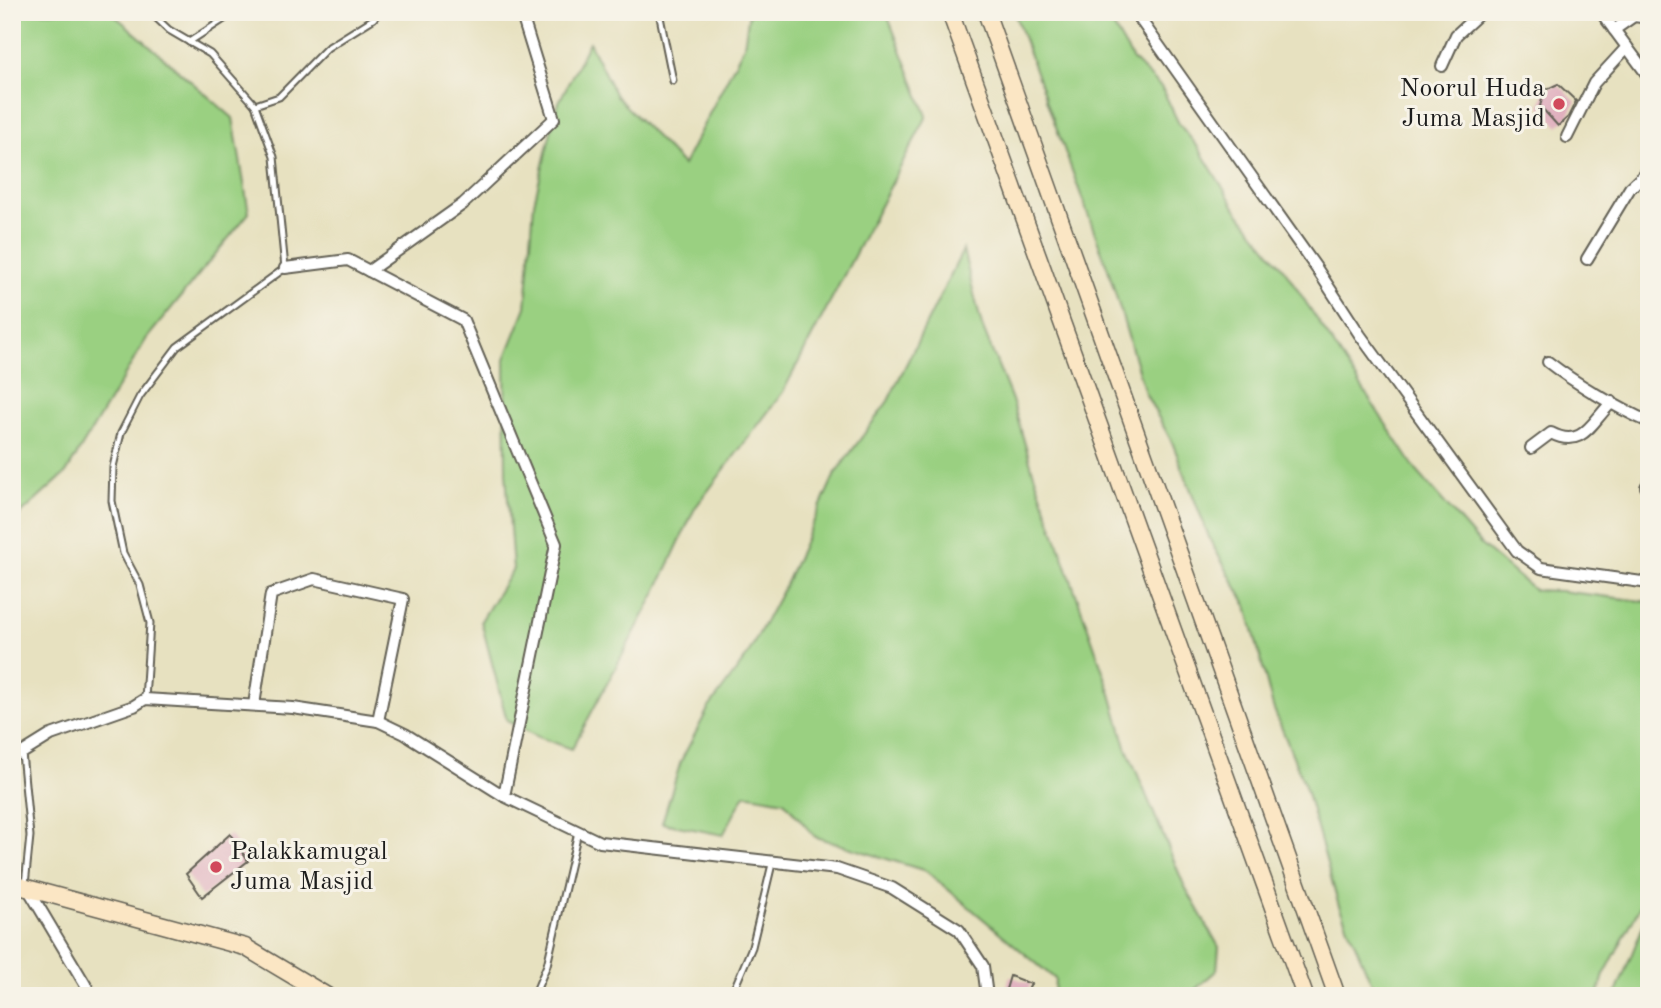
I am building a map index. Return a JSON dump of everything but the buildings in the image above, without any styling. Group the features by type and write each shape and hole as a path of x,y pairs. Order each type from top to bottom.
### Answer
{"main road":[{"path":"950,12 1305,996"},
{"path":"986,12 1337,996"},
{"path":"19,884 245,947 327,996"}],"street":[{"path":"369,271 463,204 554,120 521,12"},
{"path":"1135,12 1317,269 1360,335 1517,551 1541,568 1649,583"},
{"path":"1442,66 1456,35 1481,12"},
{"path":"1601,12 1649,77"},
{"path":"1614,30 1634,14 1649,18"},
{"path":"1567,138 1594,83 1627,47"},
{"path":"1587,259 1630,188 1649,170"},
{"path":"285,268 348,260 463,320 555,544 504,796"},
{"path":"1548,362 1579,387 1592,390 1649,422"},
{"path":"1531,448 1551,433 1560,438 1575,440 1588,432 1612,402"},
{"path":"254,705 271,594 314,579 403,599 378,721"},
{"path":"17,754 51,735 134,706 145,699 293,708 378,721 405,734 504,796 600,842 772,864 837,869 892,888 959,930 983,966 987,996"},
{"path":"19,884 92,996"}],"lane":[{"path":"145,699 150,623 140,585 123,552 112,501 113,467 121,433 140,396 177,347 285,268 274,157 255,105 210,54 169,30 150,12"},
{"path":"189,42 235,12"},
{"path":"255,105 279,97 327,48 373,19 379,12"},
{"path":"659,12 673,81"},
{"path":"17,754 30,836 19,884"},
{"path":"534,996 547,965 578,832"},
{"path":"732,996 752,947 772,864"}],"green space":[{"path":"12,12 110,12 126,25 233,118 249,213 147,338 66,473 12,522"},
{"path":"749,12 886,12 927,116 783,392 695,508 655,594 572,749 538,737 507,721 481,621 513,569 506,473 505,359 526,307 534,203 557,106 589,42 616,96 683,165 744,46"},
{"path":"1014,12 1105,12 1133,60 1162,88 1179,124 1198,147 1236,209 1286,272 1416,470 1481,545 1534,590 1649,602 1649,889 1604,975 1598,996 1377,996 1339,906 1305,786 1273,707 1247,606 1211,542 1172,442 1145,393 1108,269"},
{"path":"963,250 982,326 1012,400 1032,468 1111,694 1126,747 1184,885 1219,947 1217,970 1188,996 1054,996 1055,979 926,871 815,837 784,801 745,794 723,835 662,823 681,761 708,709 747,656 785,585 835,474 888,401"},
{"path":"1649,911 1649,996 1615,996"}],"place":[{"name":"Noorul Huda Juma Masjid","path":"1559,104"},
{"name":"Palakkamugal Juma Masjid","path":"216,867"}]}
